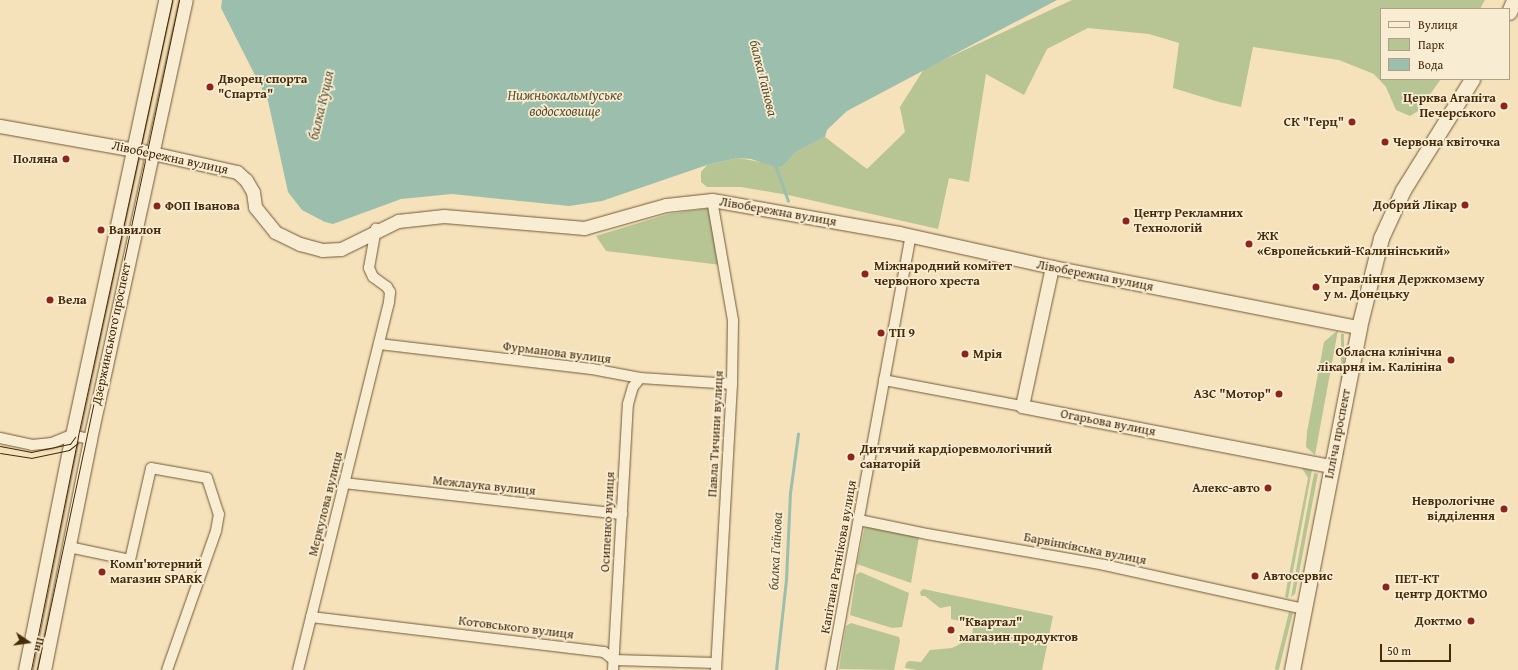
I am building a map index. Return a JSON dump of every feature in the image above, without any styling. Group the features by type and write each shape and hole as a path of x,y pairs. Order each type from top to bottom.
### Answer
{"main road":[{"path":"1510,10 1514,0"},
{"name":"Ілліча проспект","path":"1292,670 1359,327 1372,272 1390,216 1403,190 1471,80"}],"street":[{"name":"Дзержинського проспект","path":"25,670 72,435 165,0"},
{"name":"Дзержинського проспект","path":"44,670 90,439 186,0"},
{"name":"Лівобережна вулиця","path":"0,126 152,153 237,172 250,186 255,207 264,220 276,232 300,244 333,251 350,245 376,229 398,220 444,216 584,228 666,205 712,200 911,236 1052,267 1359,327"},
{"name":"Павла Тичини вулиця","path":"712,200 733,320 732,384 716,666"},
{"name":"Мєркулова вулиця","path":"298,670 379,344 390,292 373,277 369,268 376,229"},
{"name":"Капітана Ратнікова вулиця","path":"831,670 911,236"},
{"path":"1022,406 1052,267"},
{"name":"Фурманова вулиця","path":"379,344 592,369 640,378 732,384"},
{"name":"Осипенко вулиця","path":"613,670 628,404 633,387 640,378"},
{"name":"Огарьова вулиця","path":"884,380 1332,466"},
{"path":"0,438 32,444 52,444 72,435 90,439"},
{"path":"69,547 130,560 151,468 207,478 219,514 216,531 167,670"},
{"name":"Межлаука вулиця","path":"344,483 622,514"},
{"name":"Барвінківська вулиця","path":"859,520 927,534 1104,565 1304,609"},
{"name":"Котовського вулиця","path":"311,617 604,652 614,660 716,666"}],"green space":[{"path":"1072,0 1485,0 1481,8 1380,8 1380,80 1440,80 1418,111 1410,116 1396,110 1386,87 1374,74 1339,60 1253,47 1241,107 1219,102 1173,88 1179,43 1149,34 1088,28 1047,49 1024,95 986,74 969,182 949,178 938,229 788,195 741,187 707,187 701,182 701,172 707,165 738,158 783,166 796,152 825,137 867,169 905,132 900,107 924,69"},
{"path":"710,208 721,265 606,251 596,236 668,214"},
{"path":"1338,330 1315,455 1306,447 1307,432 1324,342"},
{"path":"1341,334 1344,334 1344,455 1341,455"},
{"path":"1302,468 1312,470 1288,598 1285,597 1287,585 1308,478"},
{"path":"1314,473 1318,474 1295,594 1291,597"},
{"path":"865,526 919,537 911,583 857,564"},
{"path":"860,572 909,593 902,627 892,628 850,615 856,575"},
{"path":"923,589 1053,616 1042,670 917,670 905,668 906,663 909,661 921,662 930,650 952,648 972,638 973,627 970,623 951,619 951,606 940,608 925,596 921,596 920,592"},
{"path":"1289,612 1293,613 1279,670 1275,669"},
{"path":"851,623 899,637 900,641 894,670 839,669 846,626"}],"water":[{"name":"Нижньокальміуське водосховище","path":"222,0 1057,0 847,111 827,130 825,137 796,152 783,166 776,167 751,159 738,158 707,165 602,201 569,206 452,194 401,199 333,224 325,222 302,210 288,192 268,101 221,8"}],"waterway":[{"path":"775,165 788,201"},
{"name":"балка Гаїнова","path":"776,670 786,580 790,493 798,434"}],"tram line":[{"path":"31,670 78,436 172,0"},
{"path":"37,670 179,0"},
{"path":"0,446 31,452 70,444 75,437"},
{"path":"0,453 31,458 69,450 78,443"}],"place":[{"name":"Дворец спорта \"Спарта\"","path":"210,87"},
{"name":"Церква Агапіта Печерського","path":"1504,106"},
{"name":"СК \"Герц\"","path":"1352,122"},
{"name":"Червона квіточка","path":"1385,142"},
{"name":"Поляна","path":"66,159"},
{"name":"Добрий Лікар","path":"1465,205"},
{"name":"ФОП Іванова","path":"157,206"},
{"name":"Центр Рекламних Технологій","path":"1126,221"},
{"name":"Вавилон","path":"101,230"},
{"name":"ЖК «Європейський-Калинінський»","path":"1249,244"},
{"name":"Міжнародний комітет червоного хреста","path":"865,274"},
{"name":"Управління Держкомзему у м. Донецьку","path":"1316,287"},
{"name":"Вела","path":"50,300"},
{"name":"ТП 9","path":"881,333"},
{"name":"Мрія","path":"965,354"},
{"name":"Обласна клінічна лікарня ім. Калініна","path":"1451,360"},
{"name":"АЗС \"Мотор\"","path":"1279,394"},
{"name":"Дитячий кардіоревмологічний санаторій","path":"851,457"},
{"name":"Алекс-авто","path":"1268,488"},
{"name":"Неврологічне відділення","path":"1504,509"},
{"name":"Комп'ютерний магазин SPARK","path":"102,572"},
{"name":"Автосервис","path":"1255,576"},
{"name":"ПЕТ-КТ центр ДОКТМО","path":"1386,587"},
{"name":"Доктмо","path":"1471,621"},
{"name":"\"Квартал\" магазин продуктов","path":"951,630"}],"water label":[{"name":"балка Куцая","path":"321,105"}]}
